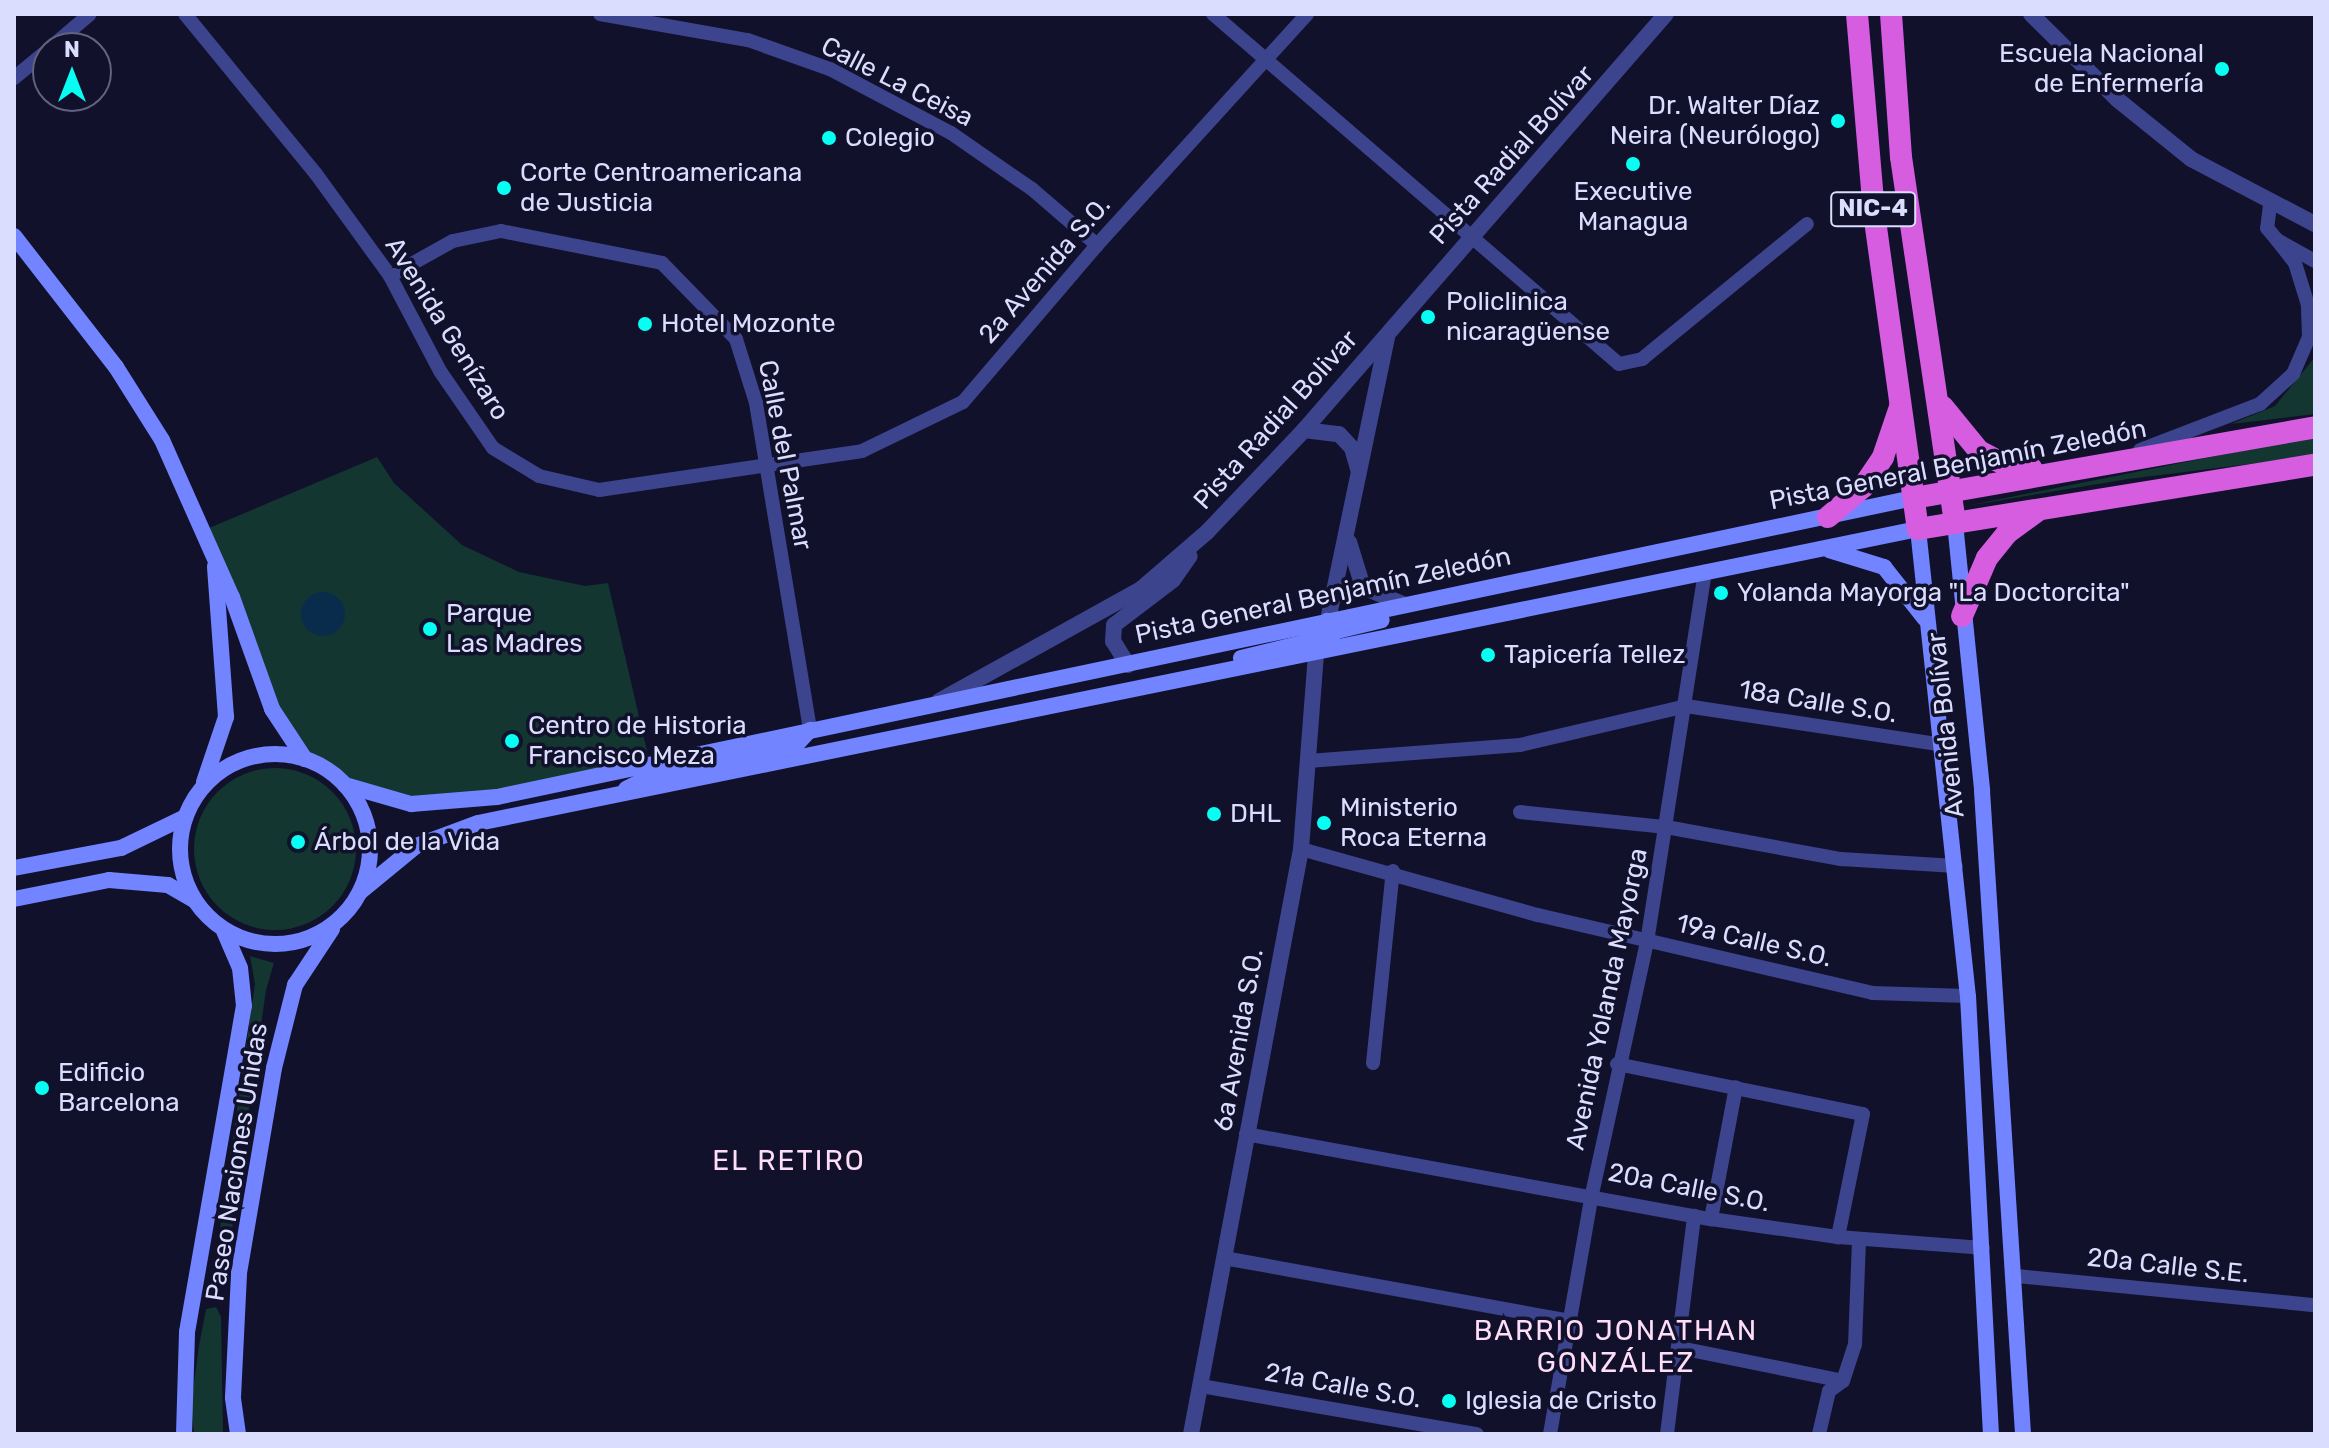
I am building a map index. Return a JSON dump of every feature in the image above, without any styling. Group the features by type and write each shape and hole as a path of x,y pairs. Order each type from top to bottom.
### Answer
{"highway":[{"name":"Avenida Bolívar","path":"1857,14 1872,198 1918,529"},
{"name":"Avenida Bolívar","path":"1891,14 1901,157 1955,523"},
{"path":"1938,400 1958,431 1979,451 2005,465 2047,472"},
{"path":"1828,517 1863,487 1883,457 1902,402"},
{"name":"Pista General Benjamín Zeledón","path":"1914,498 2047,472 2315,427"},
{"name":"Pista General Benjamín Zeledón","path":"1918,529 2315,465"},
{"path":"1962,616 1972,586 1994,549 2014,527 2046,506"}],"main road":[{"path":"14,236 116,367 162,440 215,560 272,709 305,759"},
{"name":"Pista General Benjamín Zeledón","path":"345,785 411,804 497,797 1914,498"},
{"name":"Avenida Bolívar","path":"1955,523 1982,791 2017,1276 2023,1434"},
{"name":"Pista General Benjamín Zeledón","path":"360,892 395,861 437,836 611,797 1918,529"},
{"name":"Avenida Bolívar","path":"1918,529 1968,996 1991,1434"},
{"path":"1820,548 1884,567 1928,623"},
{"path":"195,900 181,861 185,817 200,791 226,717 215,560"},
{"path":"1316,653 1321,640 1337,631 1454,605 1485,590"},
{"path":"1130,691 1159,677 1306,642 1328,620"},
{"path":"1128,665 1138,676 1159,677"},
{"path":"1212,665 1261,665"},
{"path":"796,760 802,746 814,739 909,719 938,702"},
{"path":"611,797 648,778 796,745 810,730"},
{"path":"14,899 109,880 168,885 195,900 224,931 262,942 292,942 320,932 344,915 360,892 370,856 368,830 345,785 305,759 276,754 247,758 220,770 200,791"},
{"path":"14,868 121,848 185,817"},
{"name":"Paseo Naciones Unidas","path":"238,1434 233,1397 239,1273 286,1010 308,959 344,915"},
{"name":"Paseo Naciones Unidas","path":"184,1434 187,1332 244,1006 240,968 224,931"}],"street":[{"path":"69,32 90,14"},
{"name":"Avenida Genízaro","path":"185,14 316,174 390,276 440,371 493,448 539,476 599,490 764,463"},
{"name":"Calle La Ceisa","path":"600,14 748,40 830,69 951,133 1032,189 1097,245"},
{"path":"1213,14 1619,364 1642,359 1807,224"},
{"name":"2a Avenida S.O.","path":"764,463 862,451 963,402 1097,245 1307,14"},
{"name":"Pista Radial Bolívar","path":"1393,326 1666,14"},
{"path":"2031,14 2118,100 2191,159 2270,205 2315,224"},
{"path":"14,78 32,63"},
{"path":"2099,465 2220,422 2283,388 2302,358 2310,327 2303,284 2265,222 2270,205"},
{"name":"Calle del Palmar","path":"390,276 453,241 501,231 662,263 736,339 756,403 810,730"},
{"path":"2277,240 2315,261"},
{"name":"Pista Radial Bolivar","path":"938,702 1141,589 1207,532 1304,430 1393,326"},
{"name":"Pista Radial Bolivar","path":"1328,620 1380,356 1393,326"},
{"path":"1304,430 1327,430 1343,438 1352,448 1358,474"},
{"path":"1348,525 1351,561 1361,585 1379,598 1405,605"},
{"path":"1128,665 1113,641 1114,625 1173,580 1207,532"},
{"name":"Avenida Yolanda Mayorga","path":"1550,1434 1617,1064 1647,942 1705,572"},
{"name":"6a Avenida S.O.","path":"1191,1434 1301,849 1316,653"},
{"path":"1308,761 1520,745 1686,706"},
{"name":"18a Calle S.O.","path":"1686,706 1943,745"},
{"path":"1520,812 1666,827 1841,859 1956,866"},
{"name":"19a Calle S.O.","path":"1301,849 1393,871 1647,942 1872,993 1968,996"},
{"path":"1373,1063 1393,871"},
{"path":"1617,1064 1863,1114 1838,1237"},
{"path":"1711,1219 1736,1087"},
{"name":"20a Calle S.O.","path":"1246,1134 1592,1194 1711,1219 1838,1237 1983,1248"},
{"path":"1667,1434 1694,1216"},
{"path":"1819,1434 1829,1391 1843,1381 1855,1345 1859,1239"},
{"path":"1224,1258 1571,1321"},
{"name":"20a Calle S.E.","path":"2017,1276 2315,1305"},
{"path":"1680,1348 1843,1381"},
{"name":"21a Calle S.O.","path":"1201,1386 1477,1434"}],"green space":[{"path":"2315,357 2315,414 2231,424 2275,406"},
{"path":"2315,436 2315,456 2128,479 1966,506"},
{"name":"Parque Las Madres","path":"377,457 394,483 462,545 519,572 585,586 608,583 650,764 435,804 345,785 305,759 271,708 202,531"},
{"path":"275,768 306,774 333,791 350,818 356,849 350,880 333,907 306,924 275,930 244,924 217,907 200,880 194,849 200,818 217,791 244,774"},
{"path":"250,956 274,963 266,990 229,1250 222,1255 217,1250 255,984"},
{"path":"216,1307 221,1317 223,1434 194,1434 191,1404 199,1346 206,1309"}],"water":[{"path":"323,592 338,599 345,614 338,629 323,636 308,629 301,614 308,599"}],"place":[{"name":"Escuela Nacional de Enfermería","path":"2222,69"},
{"name":"Dr. Walter Díaz Neira (Neurólogo)","path":"1838,121"},
{"name":"Colegio","path":"829,138"},
{"name":"Executive Managua","path":"1633,164"},
{"name":"Corte Centroamericana de Justicia","path":"504,188"},
{"name":"Policlinica nicaragüense","path":"1428,317"},
{"name":"Hotel Mozonte","path":"645,324"},
{"name":"Yolanda Mayorga \"La Doctorcita\"","path":"1721,593"},
{"name":"Parque Las Madres","path":"430,629"},
{"name":"Tapicería Tellez","path":"1488,655"},
{"name":"Centro de Historia Francisco Meza","path":"512,741"},
{"name":"DHL","path":"1214,814"},
{"name":"Ministerio Roca Eterna","path":"1324,823"},
{"name":"Árbol de la Vida","path":"298,842"},
{"name":"Edificio Barcelona","path":"42,1088"},
{"name":"Iglesia de Cristo","path":"1449,1401"}],"district":[{"name":"EL RETIRO","path":"789,1161"},
{"name":"BARRIO JONATHAN GONZÁLEZ","path":"1616,1347"}]}
